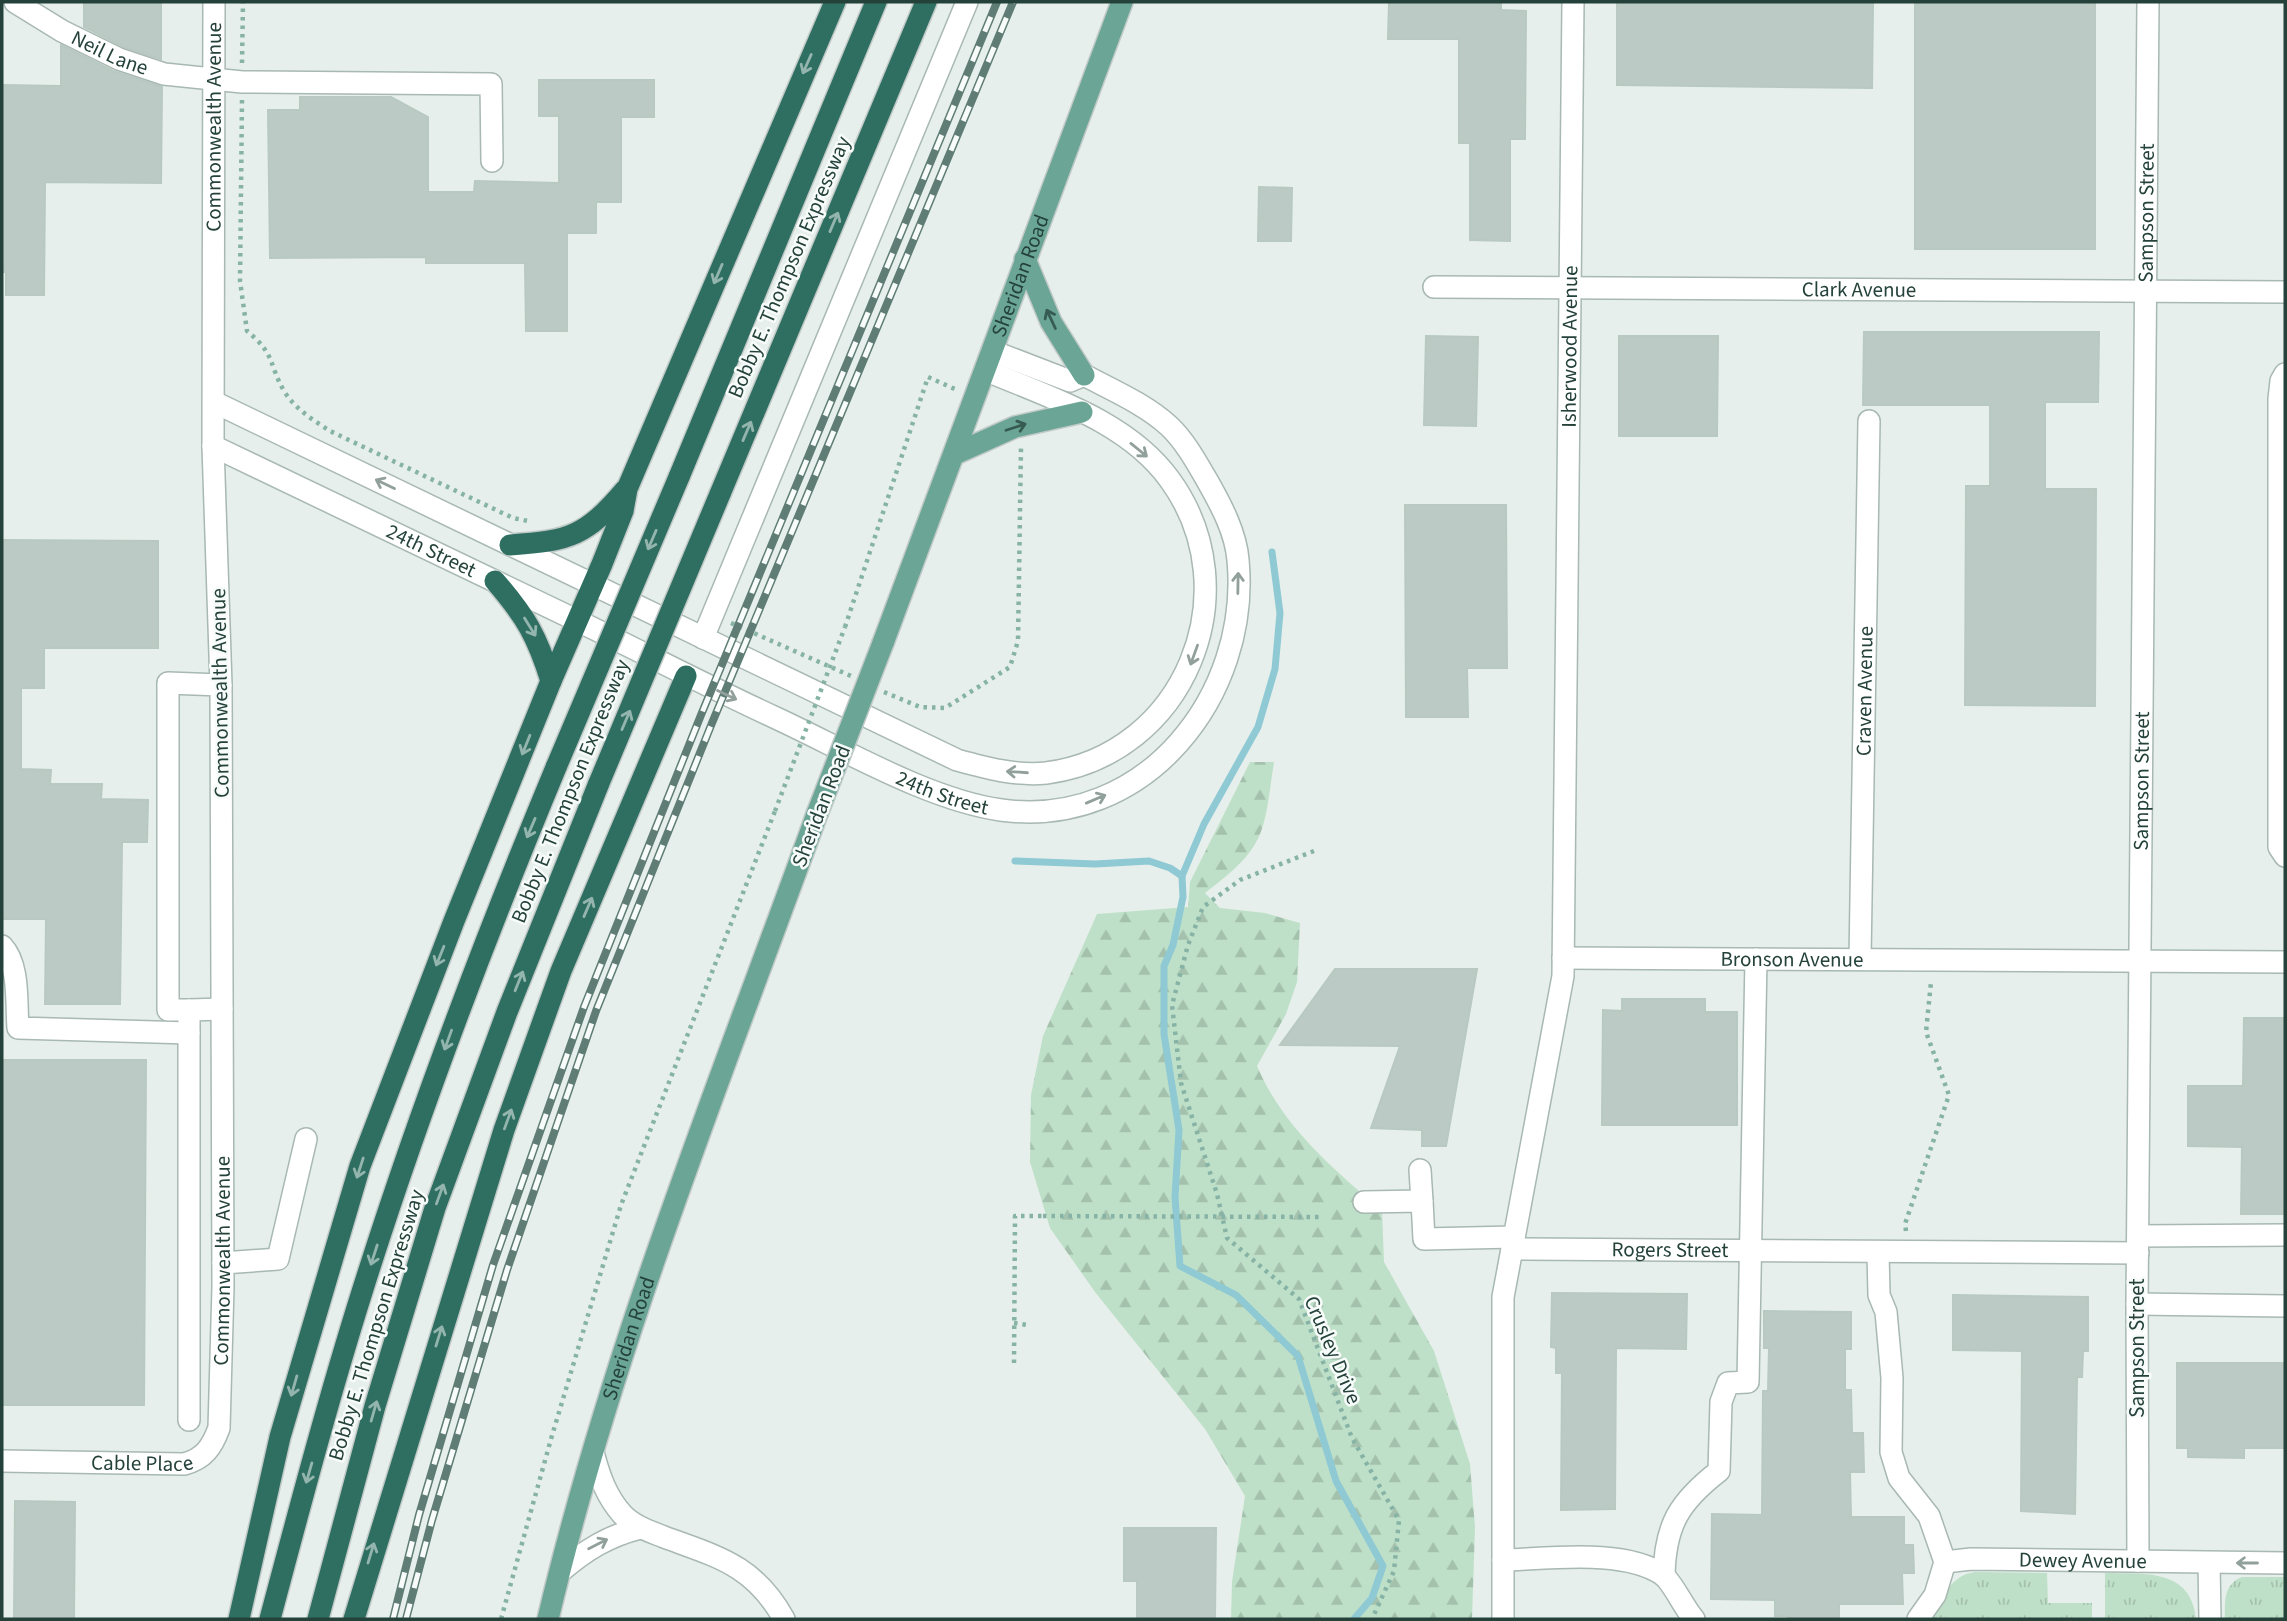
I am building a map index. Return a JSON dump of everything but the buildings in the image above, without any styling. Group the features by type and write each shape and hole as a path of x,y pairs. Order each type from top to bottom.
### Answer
{"highway":[{"path":"239,1619 280,1437 360,1166 402,1051 551,681 623,511 626,489 835,2"},
{"name":"Bobby E. Thompson Expressway","path":"270,1619 335,1384 400,1175 461,1006 557,765 876,2"},
{"name":"Bobby E. Thompson Expressway","path":"318,1619 375,1406 435,1208 507,1012 926,2"},
{"path":"510,545 556,542 575,534 598,522 626,489"},
{"path":"495,581 520,610 538,640 551,681"},
{"path":"354,1619 508,1118 561,971 686,676"}],"main road":[{"name":"Sheridan Road","path":"548,1619 594,1456 663,1236 817,814 955,454 1122,2"},
{"path":"1025,259 1051,322 1084,375"},
{"path":"955,454 1015,427 1082,412"}],"street":[{"name":"Neil Lane","path":"15,2 62,31 119,59 164,74 242,82 491,84 492,161"},
{"name":"Commonwealth Avenue","path":"214,2 213,446 221,685 222,1384"},
{"path":"703,638 967,2"},
{"name":"Isherwood Avenue","path":"1563,958 1573,2"},
{"name":"Sampson Street","path":"2138,1561 2137,1304 2148,2"},
{"name":"Clark Avenue","path":"1434,287 2285,292"},
{"name":"24th Street","path":"214,402 957,760 989,769 1045,773 1097,758 1119,746 1159,712 1185,676 1202,628 1206,584 1202,553 1192,521 1170,480 1114,429 989,360"},
{"name":"24th Street","path":"213,446 578,621 686,676 904,778 980,807 1031,811 1084,804 1129,786 1171,752 1205,712 1228,664 1238,613 1238,557 1222,507 1195,460 1170,427 1135,402 1084,375 1070,381 989,360"},
{"path":"2285,374 2280,381 2279,399 2279,847 2285,856"},
{"name":"Craven Avenue","path":"1860,960 1869,421"},
{"path":"221,685 168,683 168,1010 222,1009"},
{"path":"2,946 7,952 14,975 18,1028 189,1033"},
{"path":"1503,1619 1503,1297 1563,976 1563,958"},
{"name":"Bronson Avenue","path":"1563,958 2285,962"},
{"path":"1664,1576 1665,1546 1671,1525 1684,1504 1719,1471 1721,1402 1728,1383 1748,1382 1748,1248 1756,959"},
{"path":"189,1010 189,1420"},
{"path":"223,1263 278,1259 306,1139"},
{"path":"1364,1202 1422,1201 1420,1170"},
{"name":"Rogers Street","path":"1422,1201 1424,1239 1513,1243 1878,1252 2138,1245 2285,1235"},
{"path":"1878,1252 1878,1296 1886,1312 1892,1378 1891,1452 1899,1478 1929,1516 1945,1562 1935,1595 1919,1619"},
{"path":"189,1286 223,1287"},
{"path":"2137,1304 2285,1306"},
{"name":"Cable Place","path":"2,1461 184,1464 195,1461 213,1444 219,1428 222,1384"},
{"path":"594,1456 610,1497 623,1516 640,1528 734,1564 761,1585 784,1619"},
{"path":"561,1571 590,1547 640,1528"},
{"path":"1503,1560 1609,1559 1639,1565 1664,1576 1694,1619"},
{"name":"Dewey Avenue","path":"1945,1562 1972,1559 2285,1563"},
{"path":"2209,1563 2210,1619"}],"path":[{"path":"243,2 240,281 247,331 267,349 284,390 302,413 330,431 513,518 542,520"},
{"path":"501,1619 621,1205 845,627 928,377"},
{"name":"Crusley Drive","path":"1314,852 1240,880 1203,907 1188,945 1172,1005 1181,1083 1217,1194 1227,1238 1299,1299 1352,1438 1399,1520 1394,1571 1372,1619"},
{"path":"1906,1236 1905,1224 1949,1095 1926,1032 1931,982"},
{"path":"1014,1363 1015,1216 1322,1217"},
{"path":"1014,1324 1027,1325"}],"green space":[{"path":"1250,762 1274,762 1264,823 1251,850 1205,893 1220,908 1265,913 1300,923 1297,982 1286,1014 1257,1066 1280,1108 1310,1145 1382,1211 1384,1262 1434,1351 1470,1464 1475,1527 1472,1619 1231,1619 1232,1582 1245,1496 1205,1429 1095,1292 1050,1228 1030,1162 1031,1095 1043,1036 1097,914 1188,907 1190,882"},
{"path":"2047,1573 2048,1603 2092,1603 2092,1619 1930,1619 1953,1583 1966,1574"},
{"path":"2105,1573 2135,1573 2163,1577 2175,1582 2185,1590 2192,1602 2196,1619 2105,1619"},
{"path":"2242,1577 2285,1577 2285,1619 2225,1619 2228,1589"}],"waterway":[{"path":"1272,552 1280,613 1275,669 1258,727 1204,824 1182,876 1183,897 1173,945 1164,966 1164,1034 1179,1130 1175,1197 1180,1266 1236,1295 1298,1356 1336,1481 1383,1566 1372,1598 1354,1619"},
{"path":"1015,861 1095,864 1149,861 1170,868 1182,876"}],"railway":[{"path":"393,1619 419,1515 493,1265 584,1007 701,715 997,2"},
{"path":"406,1619 432,1520 507,1270 596,1011 712,723 1013,2"}]}
